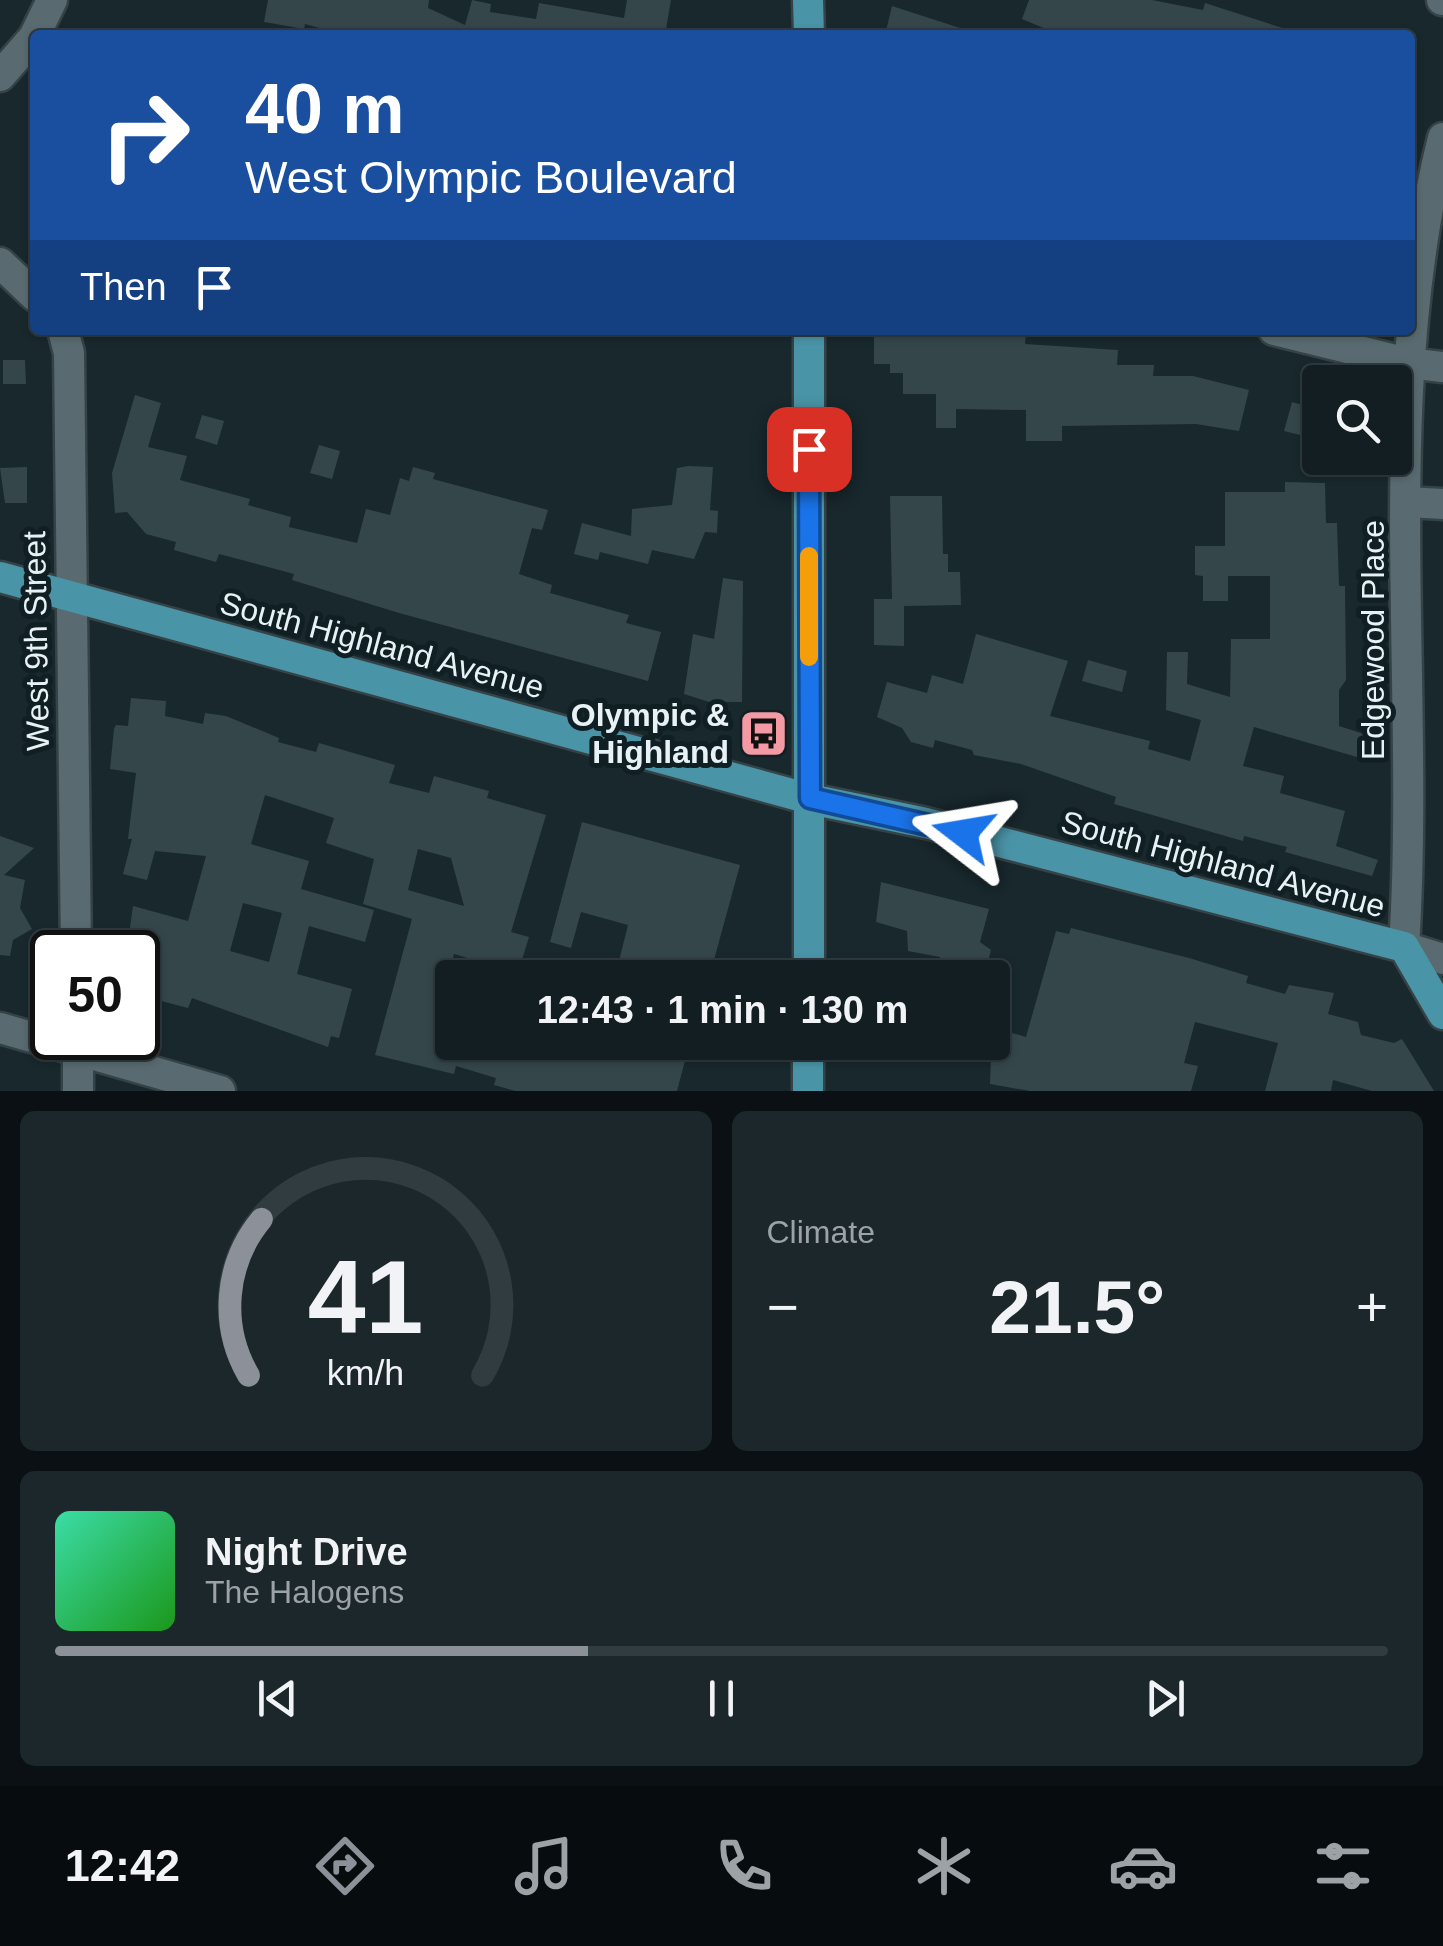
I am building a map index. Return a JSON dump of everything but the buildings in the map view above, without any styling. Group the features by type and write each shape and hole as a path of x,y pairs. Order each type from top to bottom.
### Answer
{"main road":[{"path":"808,0 809,30"},
{"path":"809,335 809,960"},
{"name":"South Highland Avenue","path":"0,577 810,798 926,823 1404,948"},
{"path":"1404,948 1443,1014"},
{"path":"808,1060 808,1091"}],"street":[{"path":"38,30 52,0"},
{"path":"0,76 30,44"},
{"name":"Edgewood Place","path":"1415,307 1429,194 1443,138"},
{"path":"0,264 30,291"},
{"name":"West 9th Street","path":"64,335 69,353 76,930"},
{"path":"1294,335 1408,363 1443,367"},
{"name":"Edgewood Place","path":"1404,948 1408,363 1411,335"},
{"path":"1408,502 1443,504"},
{"name":"South Highland Avenue","path":"1404,948 1443,959"},
{"path":"0,1028 30,1034"},
{"path":"78,1060 78,1091"},
{"path":"126,1060 220,1091"}],"slow traffic":[{"path":"809,556 809,657"}],"place":[{"name":"Olympic & Highland","path":"764,733"}],"route":[{"path":"809,449 810,798 963,833"}]}
